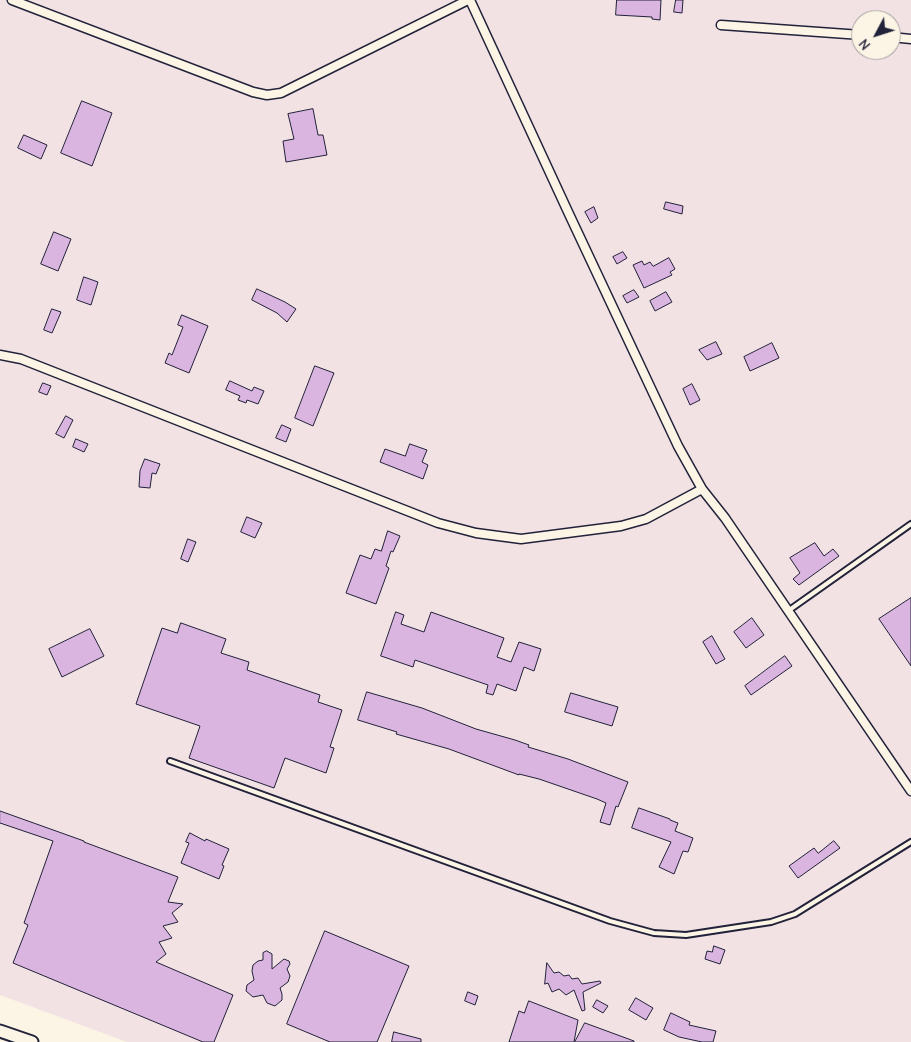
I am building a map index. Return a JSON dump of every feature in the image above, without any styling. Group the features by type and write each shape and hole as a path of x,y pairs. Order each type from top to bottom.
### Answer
{"main road":[{"path":"0,1031 32,1042"}],"street":[{"path":"12,0 253,92 267,95 282,93 469,0 678,446 702,489 725,518 911,791"},
{"path":"721,25 851,34"},
{"path":"0,355 21,359 438,523 476,533 522,539 621,526 646,519 702,489"}],"lane":[{"path":"788,611 911,524"},
{"path":"170,761 610,921 654,933 686,935 771,922 795,914 911,842"}],"shaded area":[{"path":"0,0 911,0 911,1042 127,1042 0,995"}],"building":[{"path":"617,0 661,0 660,20 652,19 652,17 616,15"},
{"path":"676,0 683,0 682,13 674,12"},
{"path":"82,101 112,113 92,166 61,153"},
{"path":"313,109 318,135 323,135 327,155 286,162 283,141 294,139 288,114"},
{"path":"24,135 47,145 41,159 18,148"},
{"path":"666,202 683,206 682,214 664,209"},
{"path":"594,207 598,218 591,223 585,212"},
{"path":"54,232 71,239 58,271 41,264"},
{"path":"623,252 627,258 617,264 613,257"},
{"path":"669,258 675,269 670,272 672,275 644,288 633,265 642,261 644,265 650,262 653,266"},
{"path":"84,277 98,282 91,305 77,300"},
{"path":"257,289 296,309 287,322 277,313 252,300"},
{"path":"634,290 639,297 627,303 623,296"},
{"path":"666,292 672,302 655,311 650,301"},
{"path":"52,309 61,312 52,333 44,330"},
{"path":"182,315 208,326 189,373 165,363 169,353 172,355 183,327 178,325"},
{"path":"716,342 722,354 707,360 699,350"},
{"path":"772,343 779,358 750,371 744,357"},
{"path":"315,366 334,373 313,426 295,418"},
{"path":"230,381 252,391 254,387 264,391 258,404 247,400 246,403 238,400 240,396 226,390"},
{"path":"43,383 51,386 47,395 39,392"},
{"path":"692,384 700,400 690,405 683,389"},
{"path":"66,416 73,420 64,438 56,434"},
{"path":"282,425 291,429 286,442 276,438"},
{"path":"76,439 88,444 84,452 73,447"},
{"path":"410,444 427,450 422,462 428,465 423,479 380,462 385,449 405,456"},
{"path":"145,459 160,464 156,474 152,473 150,488 139,487 140,471"},
{"path":"247,517 262,523 255,538 241,532"},
{"path":"388,531 400,536 393,552 391,551 386,566 389,568 376,604 346,593 360,555 371,559 375,549 381,551"},
{"path":"188,539 196,542 188,562 181,559"},
{"path":"815,543 824,556 833,549 839,556 799,585 793,579 800,573 790,558"},
{"path":"911,598 911,666 879,619"},
{"path":"396,612 404,615 401,624 424,632 431,612 504,638 497,657 511,662 519,642 541,649 534,671 524,667 516,691 497,684 493,695 486,693 488,685 415,660 413,667 381,656"},
{"path":"752,618 764,635 746,648 734,632"},
{"path":"181,623 226,639 221,653 249,662 247,670 320,695 318,702 342,710 330,747 334,748 326,773 285,758 274,788 189,758 200,726 136,704 162,628 177,633"},
{"path":"90,629 104,656 62,677 49,649"},
{"path":"712,636 725,659 716,664 703,642"},
{"path":"785,656 792,666 751,695 745,686"},
{"path":"367,692 422,708 476,729 515,740 529,745 528,747 568,759 628,782 618,807 616,806 610,825 600,822 606,803 597,799 539,779 519,775 449,749 396,734 397,732 358,720"},
{"path":"571,693 618,707 612,726 565,712"},
{"path":"639,808 678,823 675,831 693,838 688,852 683,851 674,874 659,867 671,842 632,828"},
{"path":"0,811 178,877 168,902 183,904 172,913 178,922 163,926 172,938 159,942 166,954 156,962 233,995 214,1042 203,1042 13,963 28,925 24,923 53,841 0,823"},
{"path":"190,833 205,841 206,839 229,849 222,865 224,866 219,879 181,863 189,843 186,842"},
{"path":"834,841 840,848 798,878 789,866 814,848 818,853"},
{"path":"325,931 409,966 377,1042 330,1042 287,1024"},
{"path":"714,946 725,950 720,964 705,959 707,951 712,952"},
{"path":"267,951 272,954 272,969 284,959 289,961 290,964 287,969 290,976 288,982 280,988 282,1000 275,1006 267,1003 263,995 253,997 246,991 247,985 254,980 253,965 263,960 263,953"},
{"path":"547,963 554,973 559,972 564,976 569,975 572,979 578,978 582,984 600,981 601,983 583,992 585,1010 582,1011 574,990 566,995 559,989 552,992 548,983 545,984"},
{"path":"468,992 478,996 475,1005 465,1001"},
{"path":"636,998 653,1008 646,1020 629,1010"},
{"path":"597,1000 608,1006 603,1013 593,1007"},
{"path":"529,1001 578,1020 574,1042 509,1042 519,1011 524,1013"},
{"path":"671,1013 690,1022 689,1025 716,1031 713,1042 702,1042 679,1037 664,1030"},
{"path":"585,1023 634,1041 634,1042 575,1042"},
{"path":"394,1032 421,1039 421,1042 392,1042"}]}
